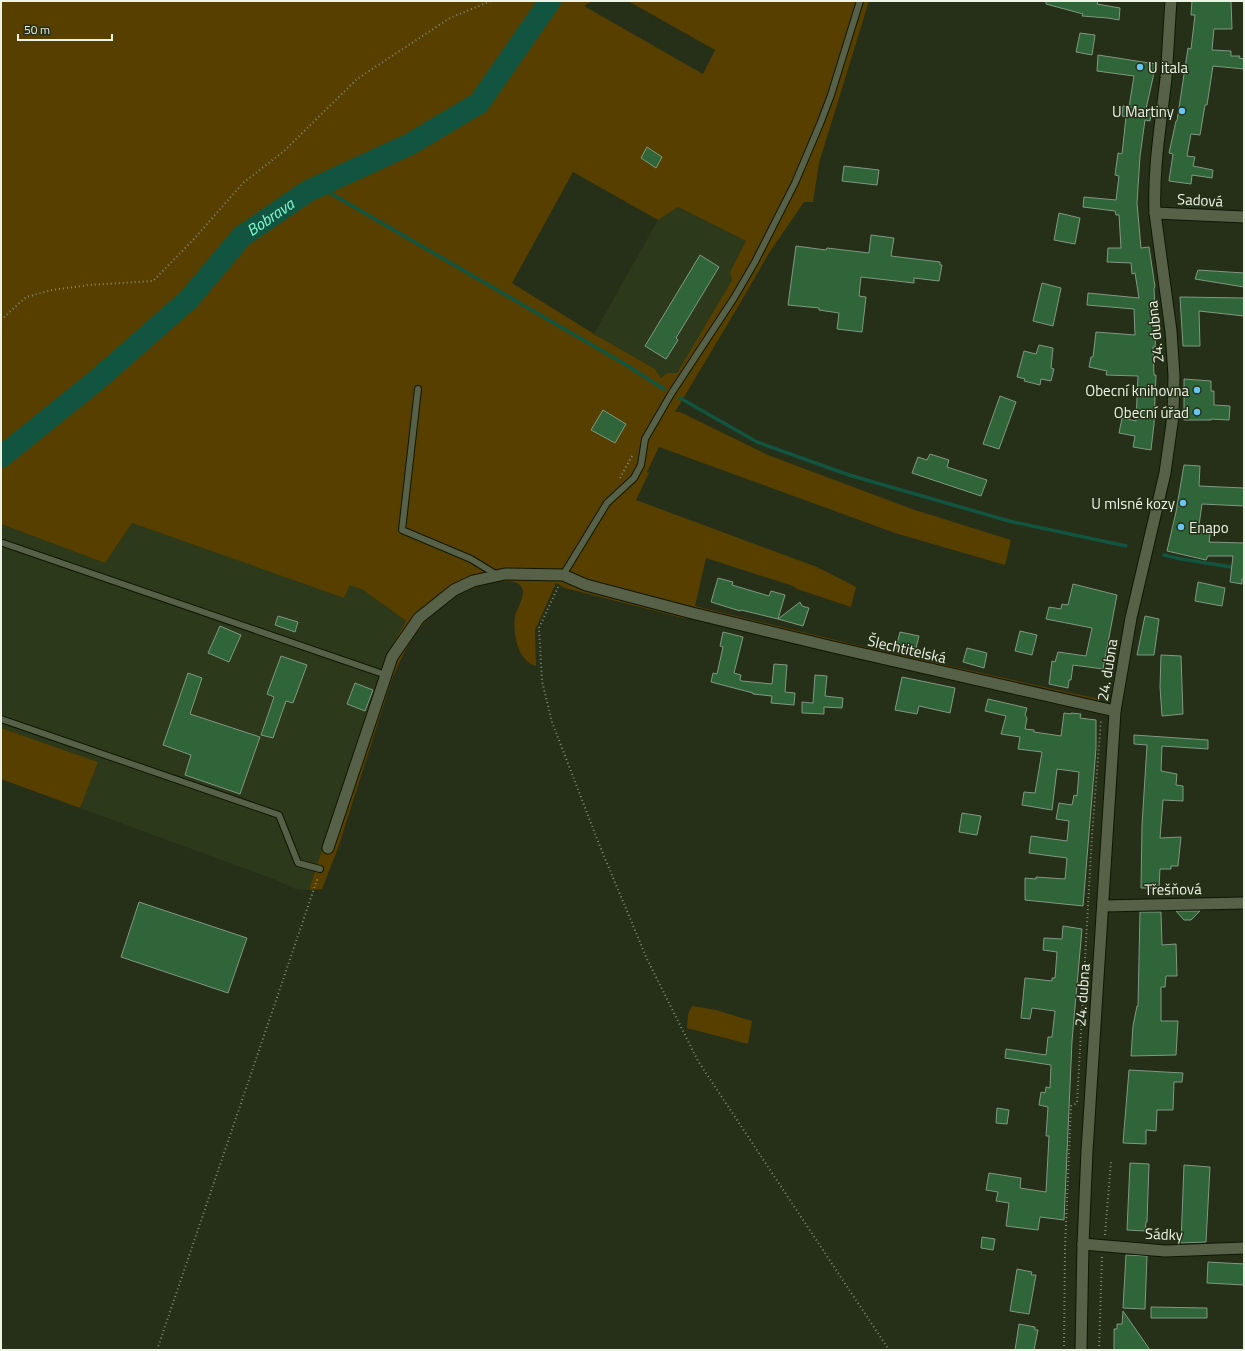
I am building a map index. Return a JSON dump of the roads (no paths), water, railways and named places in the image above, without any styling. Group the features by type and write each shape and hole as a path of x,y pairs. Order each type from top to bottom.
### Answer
{"street":[{"name":"24. dubna","path":"1081,1350 1087,1151 1115,711 1131,618 1165,473 1172,416 1174,376 1171,331 1155,213 1155,174 1166,78 1171,1"},
{"name":"Sadová","path":"1155,213 1244,217"},
{"path":"328,848 392,657 419,618 454,590 473,581 505,574 563,575"},
{"name":"Šlechtitelská","path":"563,575 586,585 692,613 1115,711"},
{"name":"Třešňová","path":"1103,906 1244,903"},
{"name":"Sádky","path":"1083,1244 1165,1251 1244,1248"}],"lane":[{"path":"563,575 607,503 634,478 641,465 645,439 755,262 795,184 820,124 831,95 860,1"},
{"path":"418,389 402,530 471,559 499,576"},
{"path":"3,543 386,675"},
{"path":"1,719 279,815 298,864 320,869"}],"waterway":[{"name":"Bobrava","path":"1,457 98,379 189,299 242,236 308,191 410,144 479,103 550,1"},
{"path":"318,186 623,363 664,389"},
{"path":"680,398 757,442 849,475 1009,521 1126,546"},
{"path":"1164,555 1244,569"}],"place":[{"name":"U itala","path":"1140,67"},
{"name":"U Martiny","path":"1182,111"},
{"name":"Obecní knihovna","path":"1197,390"},
{"name":"Obecní úřad","path":"1197,412"},
{"name":"U mlsné kozy","path":"1183,503"},
{"name":"Enapo","path":"1181,527"}]}
